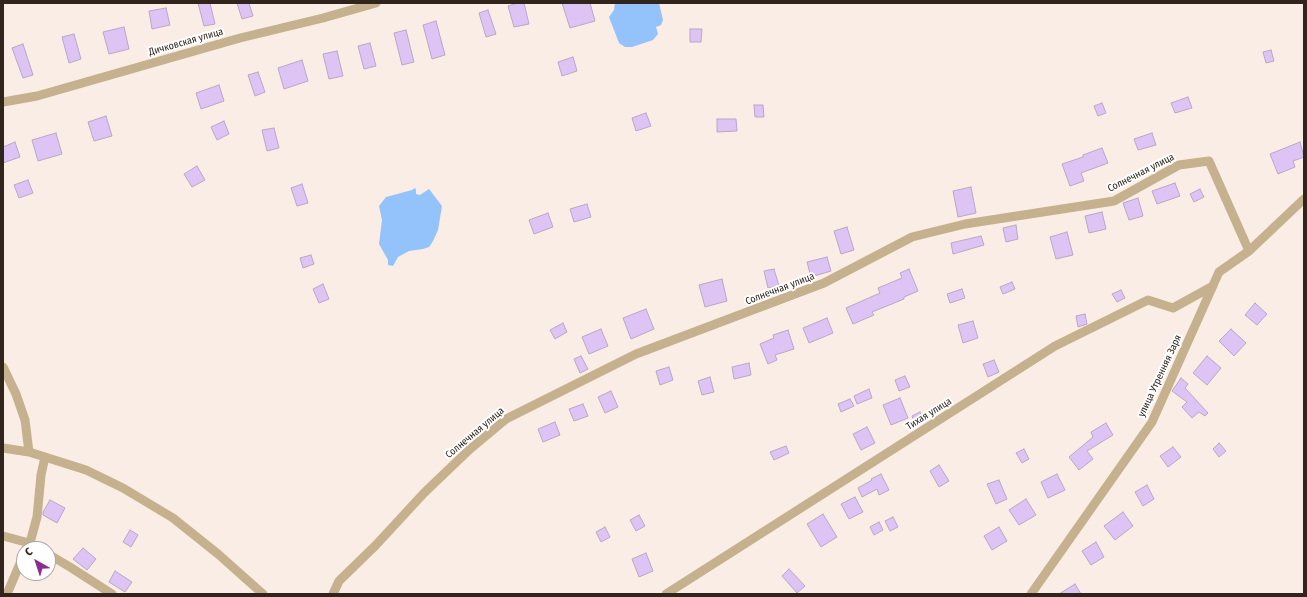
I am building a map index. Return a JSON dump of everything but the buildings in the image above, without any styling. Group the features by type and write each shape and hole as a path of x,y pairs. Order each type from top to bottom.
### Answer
{"street":[{"name":"Дичковская улица","path":"3,102 37,96 233,40 323,18 376,3"},
{"name":"Солнечная улица","path":"333,594 339,581 376,545 424,493 470,449 506,419 636,354 824,283 912,237 965,224 1114,201 1179,165 1209,161 1249,251"},
{"name":"улица Утренняя Заря","path":"1031,594 1152,422 1219,272 1249,251 1304,199"},
{"name":"Тихая улица","path":"666,594 1055,346 1148,300 1173,308 1213,286"},
{"path":"3,367 26,420 30,452"},
{"path":"3,448 30,452 86,470 123,488 173,518 218,554 263,594"},
{"path":"30,541 37,517 41,474 45,457"},
{"path":"3,536 16,541"},
{"path":"56,559 112,594"},
{"path":"6,594 16,572"}],"water":[{"path":"615,3 659,3 663,20 661,25 656,27 658,34 653,40 632,47 625,47 619,43 609,17 614,10"},
{"path":"415,188 416,194 420,195 429,189 442,206 438,230 429,247 409,251 398,257 393,266 388,265 388,260 379,244 382,220 379,206 386,197"}]}
